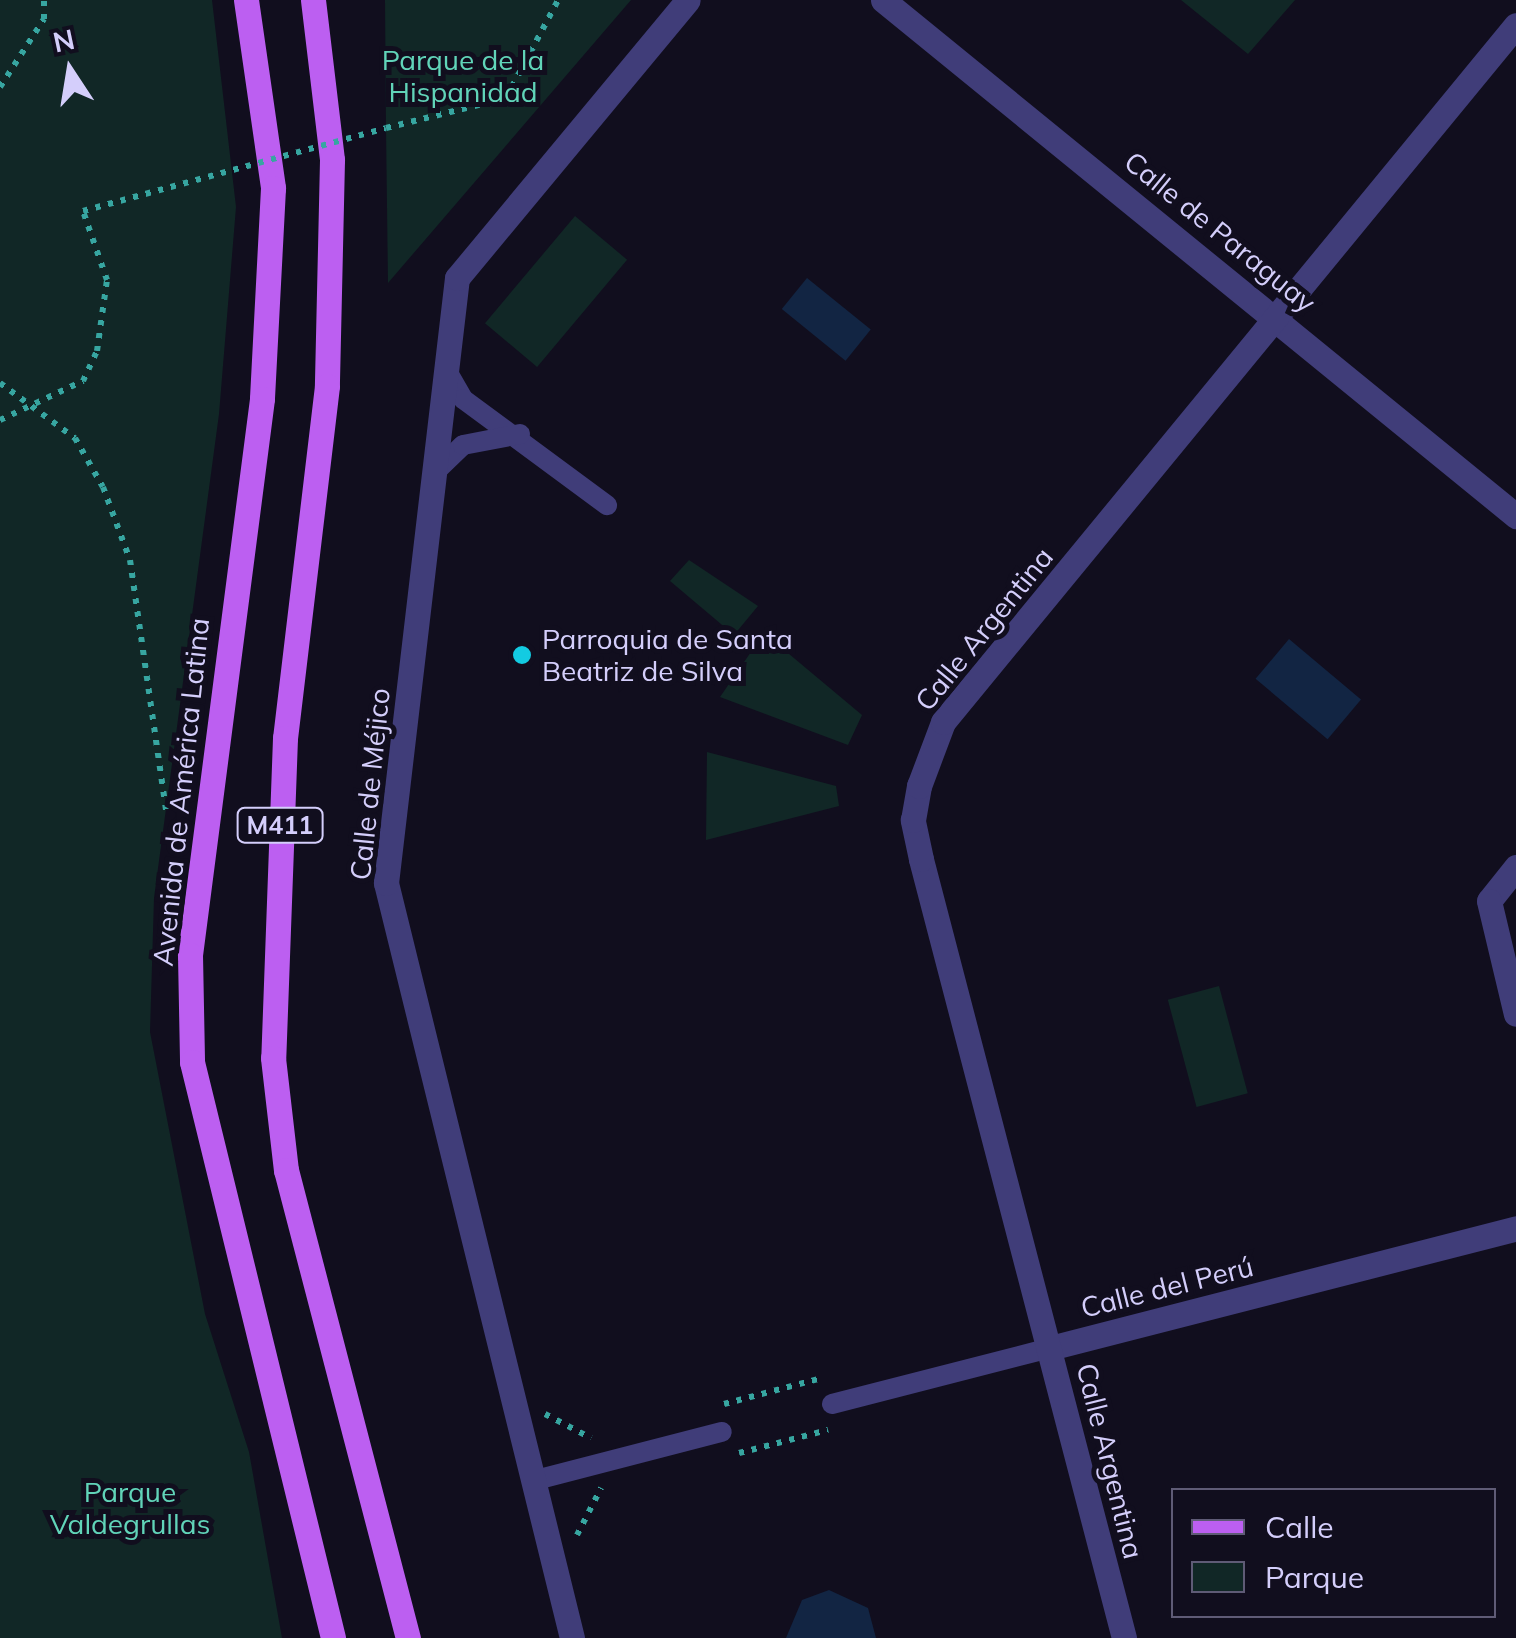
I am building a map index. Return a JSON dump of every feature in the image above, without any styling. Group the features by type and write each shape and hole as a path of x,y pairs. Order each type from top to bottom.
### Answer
{"main road":[{"name":"Avenida de América Latina","path":"246,0 272,188 268,284 262,399 190,955 192,1062 333,1638"},
{"name":"M411","path":"313,0 332,160 327,386 285,738 273,1058 286,1170 408,1638"}],"street":[{"name":"Calle de Méjico","path":"572,1638 386,883 458,278 688,0"},
{"name":"Calle de Paraguay","path":"883,0 1277,317 1516,516"},
{"name":"Calle Argentina","path":"1124,1638 921,859 913,820 919,786 943,722 1516,24"},
{"path":"1516,867 1489,901 1516,1014"},
{"name":"Calle del Perú","path":"1050,1348 1516,1228"}],"lane":[{"path":"446,371 463,398 520,434 607,505"},
{"path":"434,473 463,444 520,434"},
{"name":"Calle del Perú","path":"832,1404 1050,1348"},
{"path":"532,1481 722,1432"}],"path":[{"path":"0,86 44,19 44,0"},
{"path":"0,420 21,406 83,380 97,351 107,280 82,211 506,98 558,0"},
{"path":"0,383 21,406 75,438 104,487 130,560 166,811"},
{"path":"712,1407 830,1376"},
{"path":"510,1389 537,1382 545,1415 588,1438 606,1434"},
{"path":"724,1456 842,1426"},
{"path":"581,1552 577,1535 602,1488 619,1483"}],"green space":[{"name":"Parque Valdegrullas","path":"0,0 212,0 236,207 219,414 154,898 150,1032 205,1314 249,1452 282,1638 0,1638"},
{"name":"Parque de la Hispanidad","path":"385,0 631,0 388,283 386,128"},
{"path":"1181,0 1295,0 1248,54"},
{"path":"575,216 627,260 537,367 485,323"},
{"path":"689,560 758,606 734,635 670,581"},
{"path":"764,633 862,715 848,745 720,697"},
{"path":"707,752 836,786 839,806 706,840"},
{"path":"1219,986 1248,1093 1197,1107 1168,1000"}],"water":[{"path":"807,278 871,330 846,361 782,309"},
{"path":"1289,639 1361,699 1328,739 1256,679"},
{"path":"829,1590 868,1608 876,1638 786,1638 802,1600"}],"place":[{"name":"Parroquia de Santa Beatriz de Silva","path":"522,655"}]}
